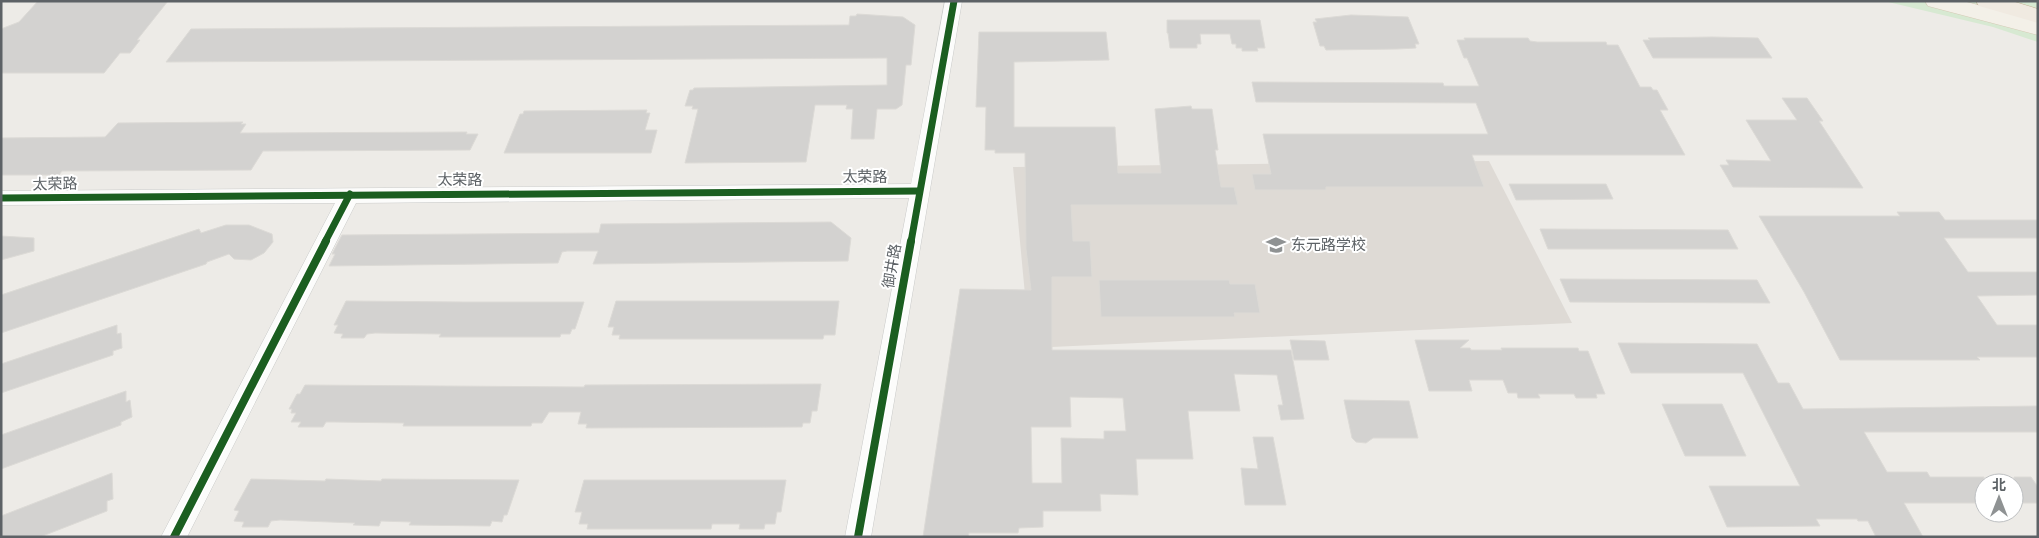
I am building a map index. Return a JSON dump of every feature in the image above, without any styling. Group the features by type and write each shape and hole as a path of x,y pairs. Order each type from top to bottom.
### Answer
{"highway":[{"path":"1987,1 2038,16"}],"main road":[{"path":"1936,1 2038,28"}],"street":[{"name":"御井路","path":"858,537 954,1"},
{"name":"太荣路","path":"1,198 919,191"},
{"path":"174,537 350,194"}],"shaded area":[{"name":"东元路学校","path":"1489,161 1572,323 1030,348 1013,167"}],"green space":[{"path":"1884,1 2038,1 2038,42 1993,27"}],"building":[{"path":"38,1 168,1 137,40 140,40 130,53 120,53 104,73 1,73 1,29 19,22"},
{"path":"857,14 903,17 915,25 911,65 906,65 902,105 896,109 877,109 874,139 851,139 853,109 846,109 847,105 815,105 806,162 685,163 698,109 692,109 693,106 685,106 690,90 694,88 887,85 887,58 166,62 191,29 849,25 850,16 856,16"},
{"path":"1351,15 1408,17 1419,44 1415,44 1416,48 1397,49 1326,50 1324,46 1320,46 1313,22 1317,22 1315,19"},
{"path":"1167,20 1260,20 1265,48 1257,48 1258,51 1242,51 1242,48 1236,48 1236,44 1232,44 1230,34 1200,34 1201,44 1197,44 1197,48 1170,48"},
{"path":"979,32 1106,32 1109,60 1014,62 1014,127 1115,127 1118,173 1161,173 1155,109 1191,106 1192,109 1212,109 1218,150 1215,150 1221,187 1234,187 1238,205 1071,205 1073,241 1090,241 1092,277 1052,277 1052,350 1291,350 1304,419 1281,420 1278,405 1283,405 1277,375 1234,374 1240,411 1188,411 1193,459 1136,459 1138,495 1100,494 1101,511 1043,511 1043,527 1019,528 1018,533 969,533 968,537 923,537 960,289 1031,290 1026,249 1025,153 995,153 995,150 985,150 986,107 976,107","holes":["1070,397 1123,398 1126,431 1104,431 1104,439 1061,438 1062,483 1032,483 1031,427 1071,427"]},
{"path":"1464,38 1528,38 1530,41 1537,42 1606,42 1607,45 1618,45 1640,87 1651,87 1653,90 1657,90 1668,110 1660,110 1685,155 1472,155 1484,187 1326,187 1326,190 1255,190 1252,174 1271,174 1263,134 1488,134 1476,103 1256,102 1252,82 1443,83 1444,86 1479,86 1457,40 1465,40"},
{"path":"1648,38 1758,38 1772,58 1653,58 1643,40 1650,40"},
{"path":"1782,98 1807,98 1823,121 1819,121 1863,188 1733,187 1720,165 1729,165 1726,160 1771,161 1746,120 1797,120"},
{"path":"647,110 646,113 650,113 645,130 657,130 651,153 504,153 520,114 523,114 524,111"},
{"path":"243,122 241,124 246,124 240,133 467,132 466,134 478,134 470,150 263,151 251,170 62,171 59,175 1,175 1,138 105,137 118,123"},
{"path":"1509,184 1606,184 1613,199 1516,200"},
{"path":"1897,212 1939,212 1945,220 2038,220 2038,238 1944,238 1968,272 2038,272 2038,295 1977,296 1997,325 2038,325 2038,357 1977,357 1980,360 1840,360 1804,292 1759,216 1900,216"},
{"path":"831,222 851,238 848,261 593,264 598,251 567,251 562,252 558,263 329,266 335,254 332,254 342,235 599,233 601,224"},
{"path":"226,225 249,225 272,234 273,242 264,253 251,260 234,259 229,254 206,264 1,333 1,295 199,229 201,233"},
{"path":"1540,229 1728,230 1738,249 1548,249"},
{"path":"1,236 34,238 34,251 1,260"},
{"path":"1560,279 1757,280 1770,303 1570,302"},
{"path":"1099,280 1229,280 1230,284 1255,284 1260,313 1234,313 1235,317 1101,317"},
{"path":"346,301 584,302 575,329 572,329 570,334 561,334 560,337 439,337 441,334 375,333 367,334 364,338 341,338 343,334 334,333 338,325 334,325"},
{"path":"616,301 839,301 835,335 824,335 823,339 619,339 620,335 612,335 614,327 608,327"},
{"path":"117,325 117,334 121,333 122,348 113,351 113,355 1,393 1,364"},
{"path":"1290,340 1325,341 1329,360 1294,360"},
{"path":"1415,340 1469,340 1460,348 1470,348 1471,350 1578,348 1579,351 1588,351 1605,394 1596,394 1597,398 1576,398 1574,394 1538,394 1540,398 1518,398 1517,393 1508,393 1503,380 1469,380 1472,391 1429,391"},
{"path":"1618,343 1757,344 1778,383 1789,383 1803,409 2038,406 2038,432 1864,432 1887,472 1927,472 1930,477 1974,477 1974,503 1904,503 1923,537 1876,537 1868,521 1858,521 1857,519 1816,519 1820,526 1727,527 1709,486 1800,486 1743,373 1631,373"},
{"path":"821,384 817,411 812,411 810,423 803,423 802,427 586,428 587,424 578,424 581,412 549,412 542,423 532,423 531,426 403,426 404,423 326,422 323,427 298,427 301,422 291,422 296,413 291,413 292,409 289,409 297,394 300,394 305,385 584,387 585,385"},
{"path":"126,391 126,402 130,400 132,417 121,422 121,425 1,469 1,435"},
{"path":"1344,400 1409,401 1418,438 1373,438 1366,443 1356,442 1352,438"},
{"path":"1662,404 1722,404 1746,456 1685,456"},
{"path":"1253,437 1273,437 1286,505 1245,505 1241,468 1258,469"},
{"path":"112,473 113,499 107,501 107,511 40,537 1,537 1,516"},
{"path":"2024,477 2031,477 2038,487 2038,503 2024,503"},
{"path":"251,479 325,481 326,479 381,481 382,479 519,480 507,515 504,515 502,522 492,521 490,526 409,525 411,522 381,521 379,526 353,525 355,523 280,520 271,521 268,527 242,527 244,522 234,521 239,511 234,510"},
{"path":"584,480 786,480 781,512 777,512 775,524 765,524 764,529 739,529 740,524 712,524 711,529 587,529 588,524 579,524 582,512 575,512"}],"cycle path":[{"path":"858,537 954,1"},
{"path":"1,198 919,191"},
{"path":"174,537 350,194"}],"place":[{"name":"东元路学校","path":"1276,245"}]}
